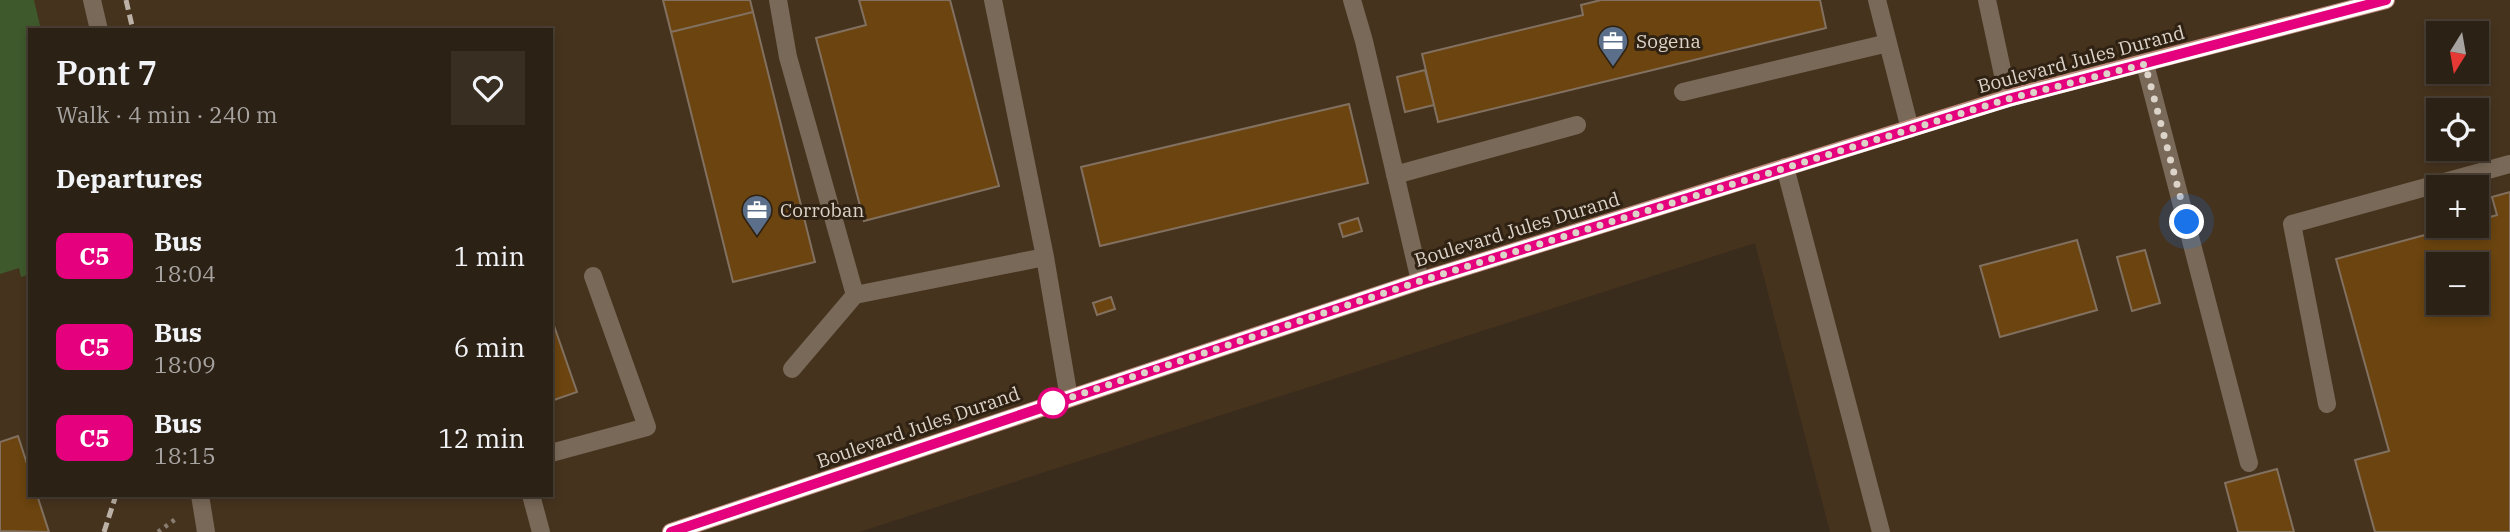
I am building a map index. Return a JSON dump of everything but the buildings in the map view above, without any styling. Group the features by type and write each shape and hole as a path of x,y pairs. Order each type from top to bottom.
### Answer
{"main road":[{"name":"Boulevard Jules Durand","path":"671,532 1420,281 1785,167 2008,99 2386,0"}],"street":[{"path":"92,0 99,28"},
{"path":"778,0 788,57 855,295"},
{"path":"993,0 1045,257 1069,398"},
{"path":"1352,0 1420,281"},
{"path":"1877,0 1910,129"},
{"path":"1987,0 2008,99"},
{"path":"1683,92 1888,43"},
{"path":"2145,64 2249,463"},
{"path":"1395,175 1577,125"},
{"path":"2327,404 2292,224 2510,164"},
{"path":"1785,167 1881,532"},
{"path":"792,369 855,295 1045,257"},
{"path":"553,452 647,426 593,276"},
{"path":"200,497 206,532"},
{"path":"532,497 541,532"}],"shaded area":[{"path":"0,0 2510,0 2510,532 1830,532 1755,243 859,532 0,532"}],"green space":[{"path":"0,0 34,0 41,28 28,28 28,275 21,277 19,268 0,274"}],"railway":[{"path":"126,0 133,28"},
{"path":"104,532 115,497"}],"bus line":[{"name":"C5","path":"671,532 1525,248 2008,99 2386,0"}],"place":[{"name":"Sogena","path":"1613,68"},
{"name":"Corroban","path":"757,237"}],"route":[{"path":"1053,403 1045,406 1420,281 2008,99 2145,64 2187,222"}]}
